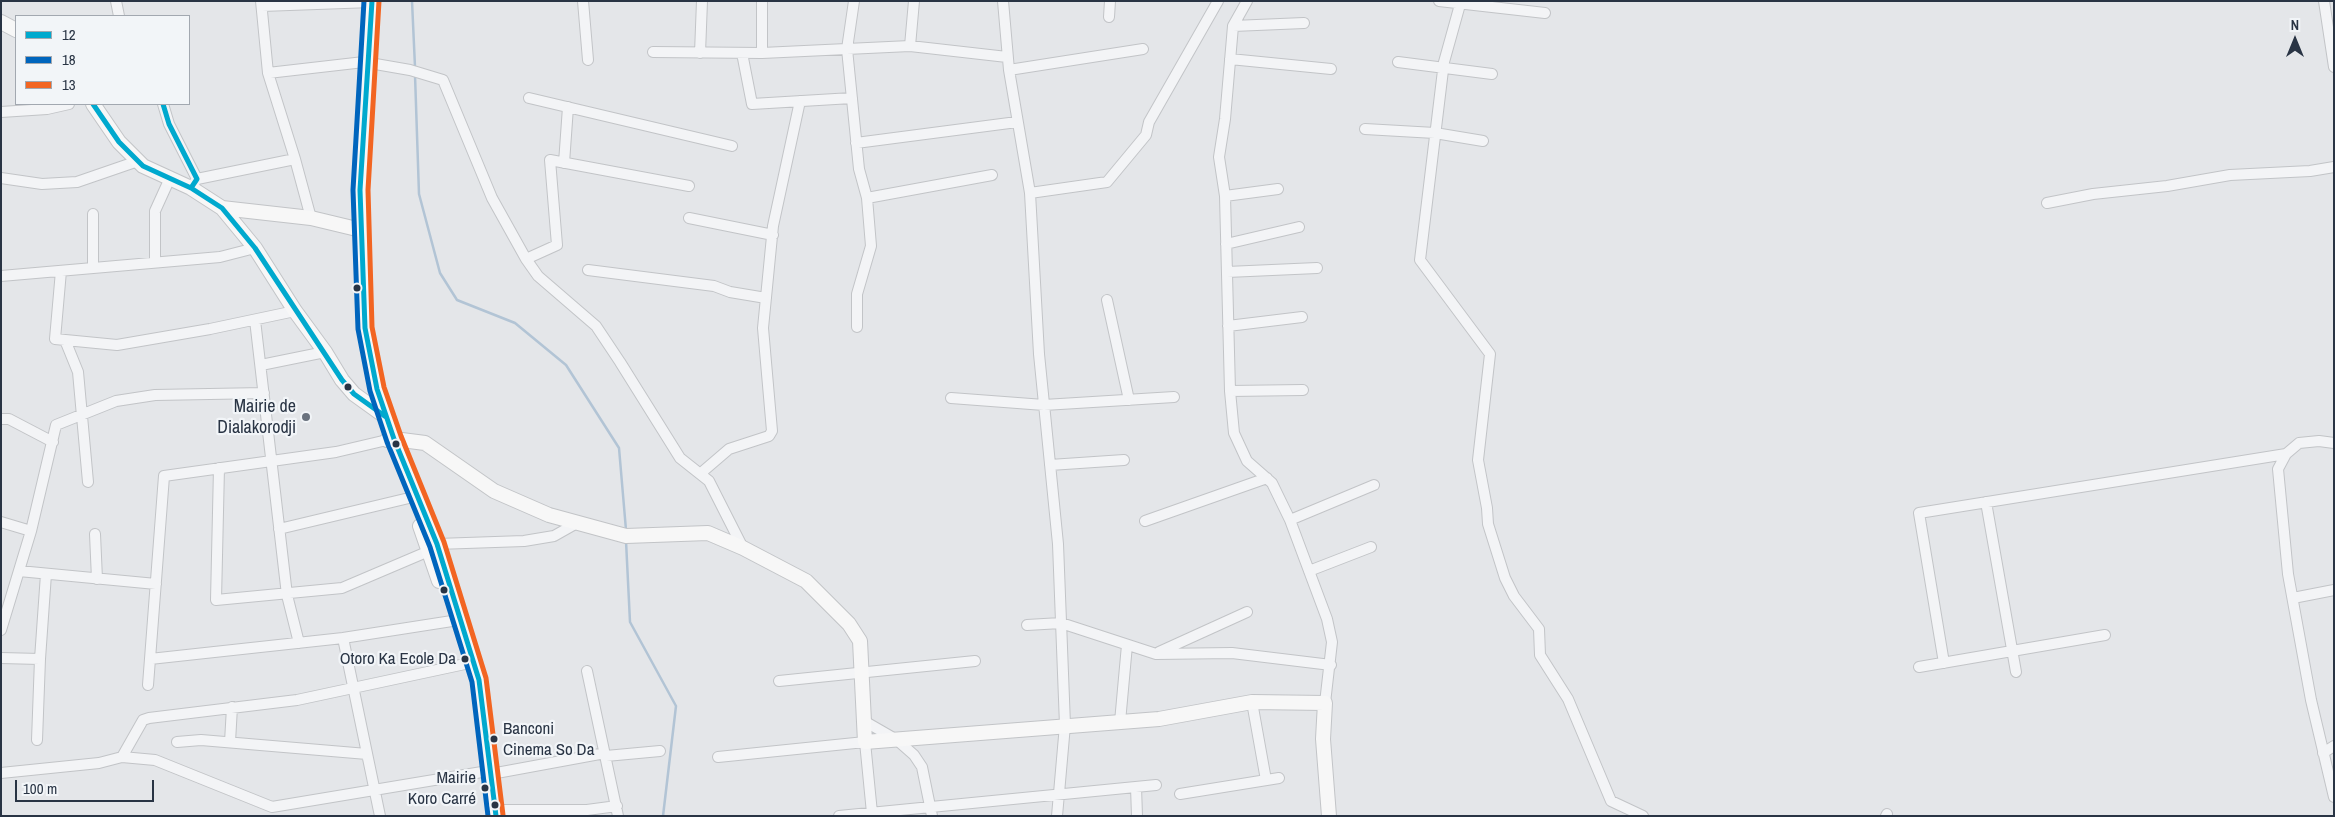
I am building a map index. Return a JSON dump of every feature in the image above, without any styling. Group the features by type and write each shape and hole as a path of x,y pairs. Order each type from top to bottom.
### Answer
{"street":[{"path":"116,1 119,15"},
{"path":"583,1 588,60"},
{"path":"700,52 702,1"},
{"path":"762,1 762,53"},
{"path":"854,1 847,49 859,169 867,198 871,246 857,294 857,327"},
{"path":"910,46 914,1"},
{"path":"1003,1 1007,57 1030,193 1038,354 1058,544 1065,725 1057,816"},
{"path":"1109,17 1110,1"},
{"path":"1030,193 1107,182 1146,135 1149,122 1218,1"},
{"path":"1247,1 1233,26 1225,119 1219,157 1225,196 1230,390 1234,433 1248,461 1272,483 1290,520 1327,619 1332,642 1323,739 1329,816"},
{"path":"1439,1 1460,2 1545,14"},
{"path":"2324,1 2334,67"},
{"path":"311,218 295,158 268,73 261,4 369,2 358,229 358,325 363,362 373,407 390,439 433,547 479,680 486,773"},
{"path":"1460,2 1443,68 1420,260 1490,354 1478,460 1488,508 1488,524 1505,578 1514,596 1539,629 1540,655 1568,699 1611,801 1644,816"},
{"path":"1,22 15,29"},
{"path":"1233,26 1304,24"},
{"path":"652,52 762,53 910,46 1007,57"},
{"path":"1009,70 1143,49"},
{"path":"742,53 752,104 852,98"},
{"path":"1230,59 1331,69"},
{"path":"268,73 366,62 410,70 442,80 492,198 526,259 538,276 596,326 680,458 709,481 743,548"},
{"path":"1398,62 1492,74"},
{"path":"529,98 732,146"},
{"path":"701,473 729,449 769,436 772,431 768,404 769,377 764,349 763,328 773,235 800,101"},
{"path":"1,112 48,109 65,105"},
{"path":"94,105 119,142 143,166 170,178 194,184 222,208 255,248 342,380 354,394 386,417"},
{"path":"163,105 194,184"},
{"path":"564,162 568,107"},
{"path":"856,143 1017,122"},
{"path":"1365,129 1435,134 1483,141"},
{"path":"194,184 295,158"},
{"path":"526,259 557,245 550,160 689,186"},
{"path":"1,178 42,184 77,182 138,161"},
{"path":"2047,203 2092,194 2168,186 2230,175 2310,172 2334,167"},
{"path":"867,198 992,175"},
{"path":"155,262 155,211 170,178"},
{"path":"1225,196 1278,189"},
{"path":"222,208 311,218 358,229"},
{"path":"92,268 93,214"},
{"path":"689,218 773,235"},
{"path":"1226,244 1299,227"},
{"path":"358,229 364,328 377,389 386,417 390,439 409,498 433,547 465,664 475,707 493,814 587,810 618,811 587,671"},
{"path":"1,276 220,257 255,248"},
{"path":"1227,272 1317,268"},
{"path":"61,270 54,339 117,345 295,311"},
{"path":"588,270 714,286 730,292 766,298"},
{"path":"1107,300 1129,400"},
{"path":"1228,326 1302,317"},
{"path":"255,320 287,595 299,643"},
{"path":"65,340 78,372 88,482"},
{"path":"261,365 325,352"},
{"path":"1230,390 1303,390"},
{"path":"1,630 32,530 56,425 116,401 155,394 264,393"},
{"path":"951,398 1044,405 1174,397"},
{"path":"1,419 9,419 53,442"},
{"path":"148,685 164,476 336,452 390,439 426,443 494,491 549,515 626,536 708,533 743,548 806,581 849,624 860,642 865,742 872,813"},
{"path":"2334,443 2319,441 2299,443 2286,454 2278,469 2293,598 2323,752 2334,797"},
{"path":"1944,663 1919,513 2286,454"},
{"path":"1050,465 1124,460"},
{"path":"219,468 216,600 287,595 342,588 433,547 524,541 554,536 577,523"},
{"path":"1145,521 1267,478"},
{"path":"1290,520 1374,485"},
{"path":"280,529 409,498"},
{"path":"1986,502 2016,672"},
{"path":"1,522 32,530"},
{"path":"95,534 97,579"},
{"path":"1310,571 1371,547"},
{"path":"19,571 156,584"},
{"path":"37,740 46,574"},
{"path":"2293,598 2334,590"},
{"path":"1156,654 1247,612"},
{"path":"150,659 343,638 452,621"},
{"path":"1027,625 1061,623 1156,654 1232,654 1331,664"},
{"path":"1919,667 2106,634"},
{"path":"343,638 380,816"},
{"path":"1120,722 1127,644"},
{"path":"1,658 40,658"},
{"path":"779,681 975,660"},
{"path":"122,757 143,720 297,700 465,664"},
{"path":"718,757 865,742 1159,719 1252,702 1325,703"},
{"path":"1252,702 1266,780"},
{"path":"230,742 232,707"},
{"path":"864,721 898,740 914,755 922,767 932,811"},
{"path":"177,742 201,740 367,754"},
{"path":"2323,752 2334,746"},
{"path":"1,773 99,764 122,757 155,760 272,807 605,754 660,751"},
{"path":"1180,794 1278,778"},
{"path":"839,816 932,811 1059,795 1156,786"},
{"path":"1136,787 1136,816"}],"waterway":[{"path":"412,1 415,67"},
{"path":"415,75 419,194 440,273 457,300 515,323 566,365 619,448 626,530"},
{"path":"626,541 630,622 676,706 663,816"}],"transit line":[{"name":"18","path":"364,1 353,190 358,329 370,391 387,442 430,547 472,682 488,816"},
{"name":"12","path":"372,1 360,190 365,328 377,389 394,439 437,544 479,680 496,816"},
{"name":"13","path":"379,1 368,190 372,327 384,387 401,436 444,542 486,678 503,815"},
{"name":"12","path":"94,105 119,142 143,166 191,188 222,208 255,248 342,380 354,394 386,417"},
{"name":"12","path":"163,105 169,124 197,179 191,188"}],"place":[{"name":"Mairie de Dialakorodji","path":"306,417"},
{"name":"Otoro Ka Ecole Da","path":"465,659"},
{"name":"Banconi Cinema So Da","path":"494,739"},
{"name":"Mairie Koro Carré","path":"485,788"}]}
